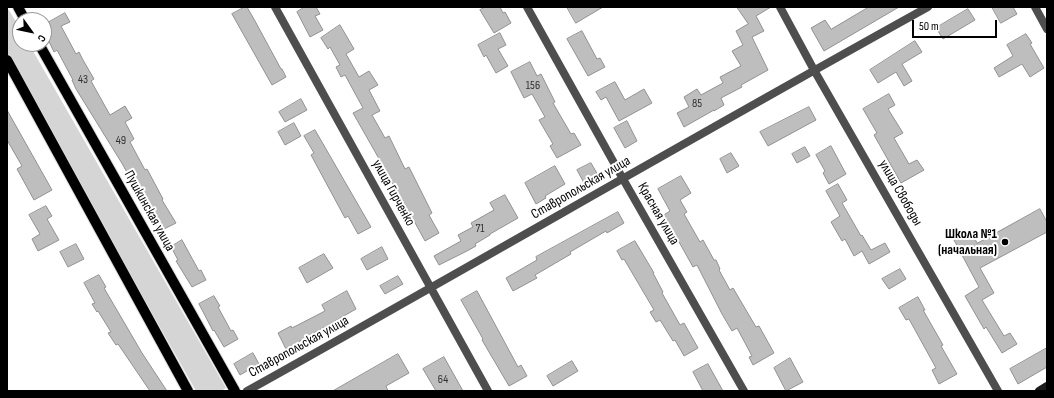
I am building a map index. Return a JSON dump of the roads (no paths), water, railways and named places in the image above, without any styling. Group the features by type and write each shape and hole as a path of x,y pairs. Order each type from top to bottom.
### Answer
{"main road":[{"name":"Пушкинская улица","path":"44,52 235,391"},
{"path":"7,60 188,391"}],"street":[{"name":"улица Гирченко","path":"275,7 488,391"},
{"name":"Красная улица","path":"528,7 623,179 744,391"},
{"name":"улица Свободы","path":"780,7 814,70 998,391"},
{"name":"Ставропольская улица","path":"246,391 928,7"},
{"path":"1035,7 1047,29"},
{"path":"1038,391 1047,386"}],"place":[{"name":"Школа №1 (начальная)","path":"1005,242"}]}
